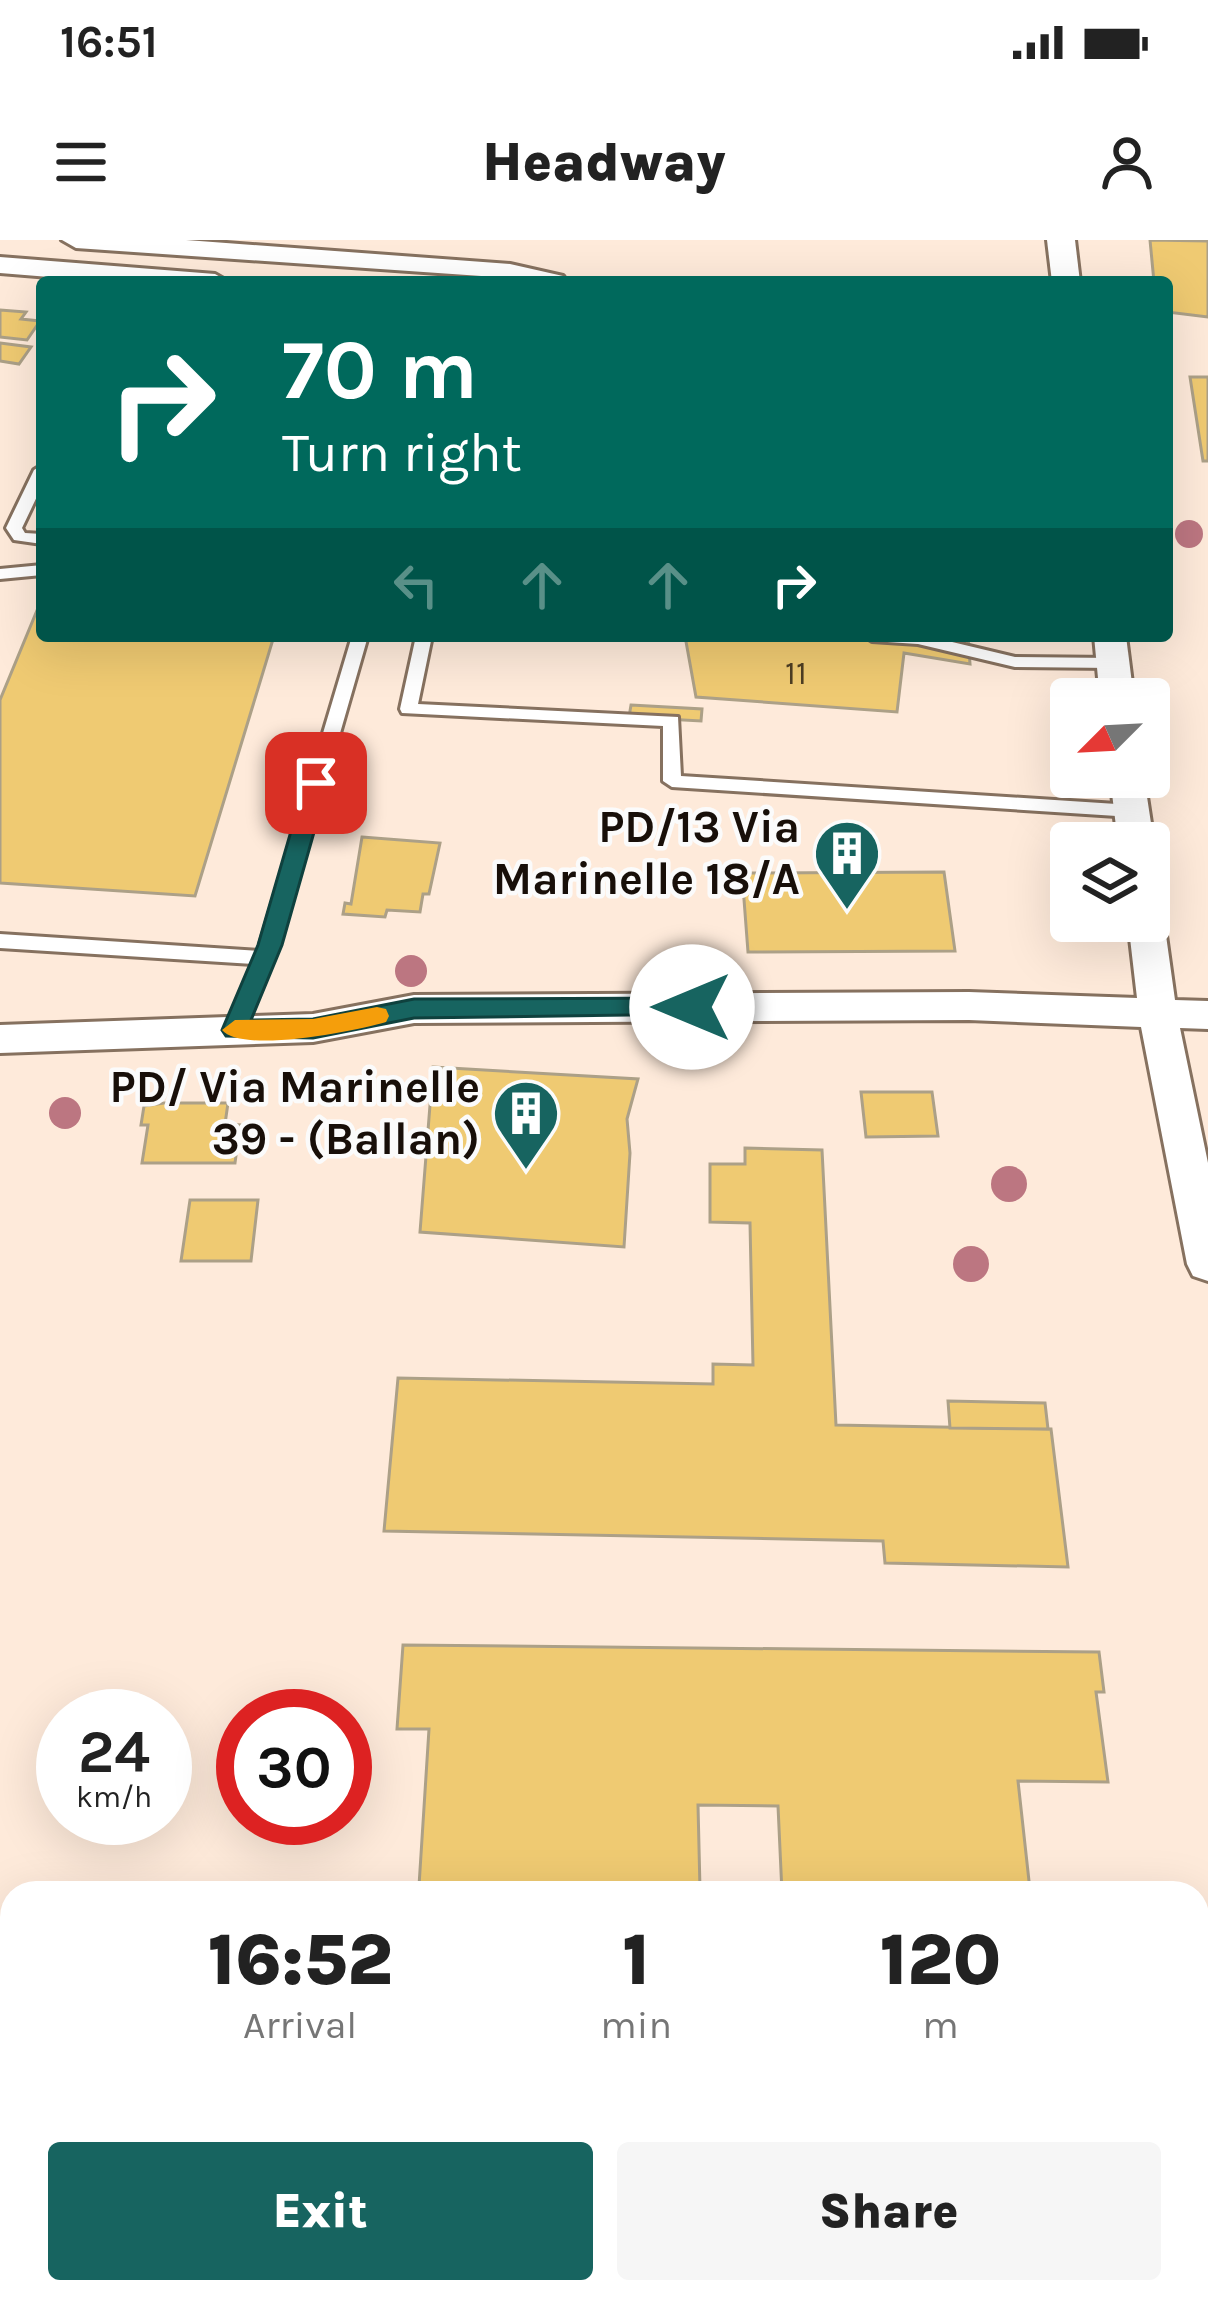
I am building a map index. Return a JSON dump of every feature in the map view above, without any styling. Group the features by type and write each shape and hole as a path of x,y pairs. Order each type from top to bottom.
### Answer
{"street":[{"path":"76,240 527,276"},
{"path":"1061,240 1065,276"},
{"path":"128,276 136,242"},
{"path":"0,265 107,276"},
{"path":"1149,942 1158,1013 1208,1264"},
{"path":"0,1039 313,1028 414,1009 969,1006 1208,1015"}],"lane":[{"path":"36,482 14,528 20,537 36,538"},
{"path":"0,574 36,571"},
{"path":"235,1030 264,958 358,642"},
{"path":"423,642 408,709 672,721 672,782 1132,810"},
{"path":"931,642 1015,662 1111,650"},
{"path":"0,941 264,958"}],"building":[{"path":"1150,240 1208,241 1208,317 1173,313 1173,276 1153,276"},
{"path":"0,310 26,312 21,319 36,321 27,340 0,337"},
{"path":"0,343 31,347 19,364 0,361"},
{"path":"1190,377 1208,377 1208,461 1203,461"},
{"path":"36,613 36,642 272,642 195,896 0,883 0,700"},
{"path":"686,642 968,642 970,664 904,653 897,712 696,697"},
{"path":"631,705 702,709 701,721 629,717"},
{"path":"362,837 440,843 429,894 423,894 420,912 387,910 385,917 343,914 345,903 351,904"},
{"name":"PD/13 Via Marinelle 18/A","path":"944,872 955,951 748,952 742,873"},
{"name":"PD/ Via Marinelle 39 - (Ballan)","path":"433,1067 638,1079 627,1119 630,1153 624,1247 420,1232"},
{"path":"861,1092 932,1092 938,1136 866,1137"},
{"path":"228,1103 225,1124 240,1125 235,1163 142,1163 148,1125 141,1125 144,1106"},
{"path":"745,1148 822,1150 836,1425 1051,1429 1068,1567 885,1563 883,1541 384,1531 398,1378 713,1384 713,1364 753,1365 750,1223 710,1222 710,1164 745,1164"},
{"path":"190,1200 258,1200 251,1261 181,1261"},
{"path":"948,1401 1045,1403 1048,1429 950,1428"},
{"path":"403,1645 1099,1652 1104,1692 1096,1692 1108,1782 1018,1781 1029,1881 781,1881 778,1806 698,1805 700,1881 419,1881 429,1729 397,1729"}],"slow traffic":[{"path":"235,1030 313,1028 377,1016"}],"place":[{"name":"PD/13 Via Marinelle 18/A","path":"847,912"},
{"name":"PD/ Via Marinelle 39 - (Ballan)","path":"526,1172"}],"route":[{"path":"316,783 270,945 235,1030 313,1028 414,1009 692,1007"}]}
